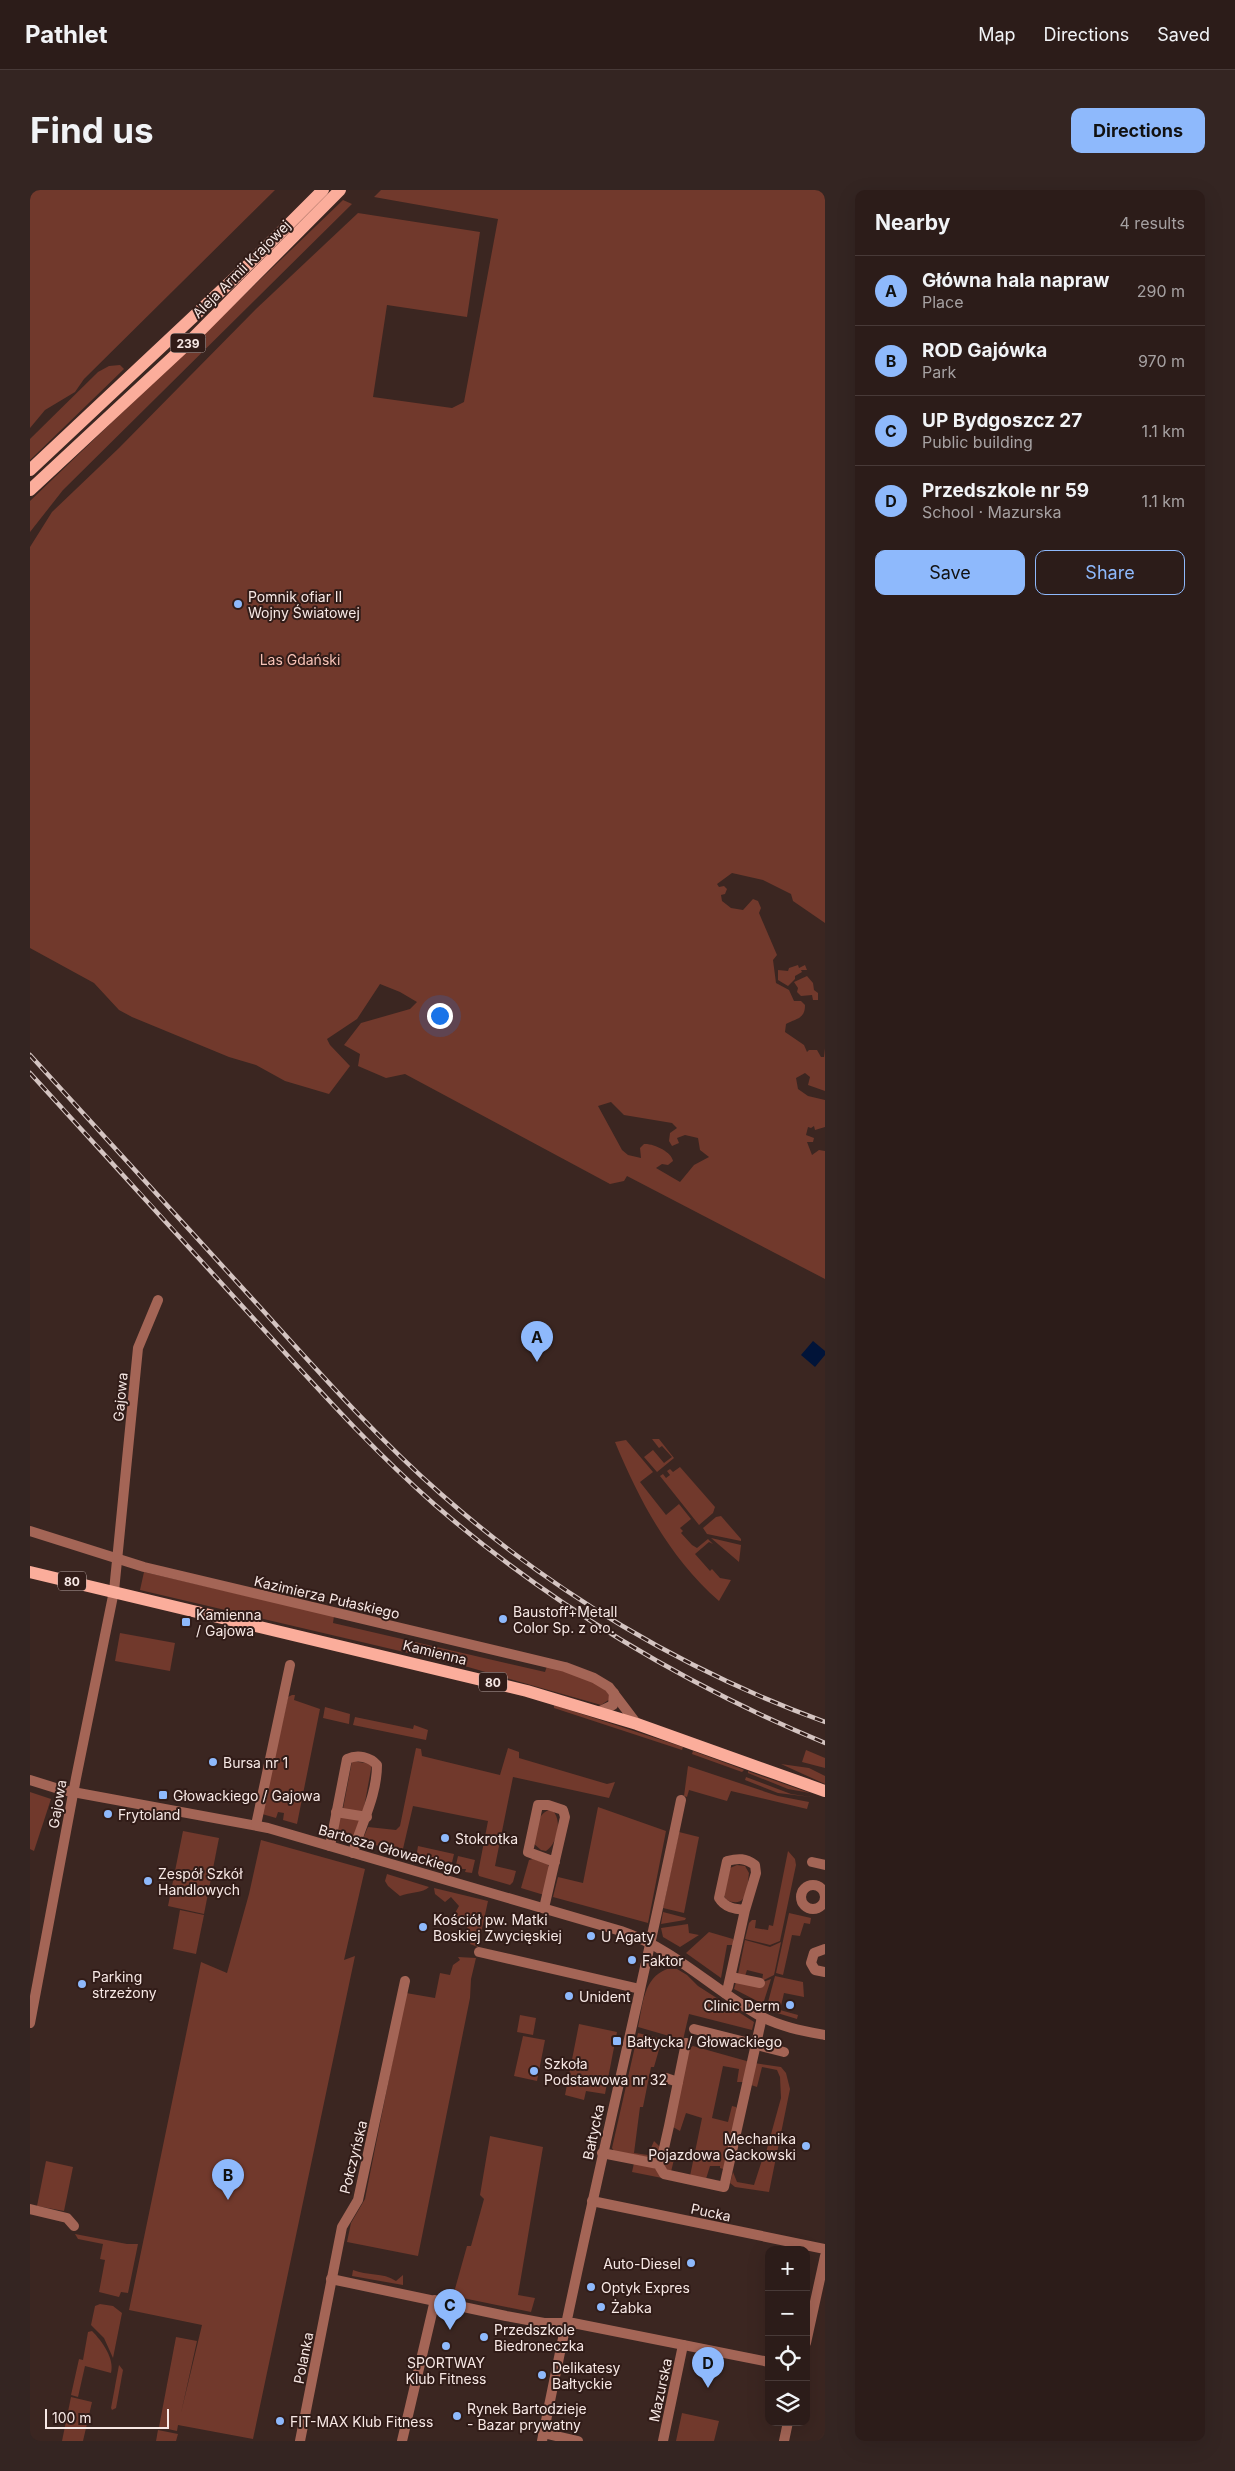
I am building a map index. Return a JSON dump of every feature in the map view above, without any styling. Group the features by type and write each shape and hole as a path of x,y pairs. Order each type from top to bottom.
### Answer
{"main road":[{"name":"Aleja Armii Krajowej","path":"30,470 241,272 323,190"},
{"name":"Aleja Armii Krajowej","path":"30,490 186,345 340,190"},
{"name":"Kamienna","path":"30,1572 490,1681 637,1724 825,1791"}],"street":[{"name":"Gajowa","path":"30,2023 31,2008 119,1560 138,1348 158,1300"},
{"name":"Kazimierza Pułaskiego","path":"30,1531 119,1560 251,1594 565,1667 602,1681 614,1693 637,1724"},
{"path":"256,1825 290,1665"},
{"path":"598,1712 613,1705 614,1693"},
{"path":"330,1846 347,1759 354,1756 372,1759 377,1765 367,1817 358,1834 353,1853"},
{"name":"Bartosza Głowackiego","path":"30,1780 73,1792 256,1825 544,1908 651,1942 685,1963 725,1993 762,2017 781,2024 825,2035"},
{"name":"Bałtycka","path":"542,2437 602,2152 651,1942 681,1800"},
{"path":"544,1908 555,1862 565,1816 563,1810 548,1805 538,1805 528,1852 555,1862"},
{"path":"336,1812 367,1817"},
{"path":"725,1993 731,1977 745,1910 756,1873 755,1865 743,1859 728,1861 720,1898 723,1903 733,1908 745,1910"},
{"path":"812,1862 825,1865"},
{"path":"825,1950 814,1952 811,1963 815,1970 825,1972"},
{"path":"479,1952 640,1989"},
{"path":"731,1977 760,1983"},
{"name":"Połczyńska","path":"331,2279 342,2227 358,2200 405,1981"},
{"path":"602,2152 658,2164 664,2174 724,2187 762,2017"},
{"path":"694,2029 784,2052"},
{"path":"658,2164 662,2157 686,2043"},
{"path":"666,2078 678,2082"},
{"name":"Pucka","path":"592,2201 825,2249"},
{"path":"30,2209 67,2218 74,2226"},
{"path":"808,2336 825,2256"},
{"path":"331,2279 544,2323 566,2322 765,2361"},
{"name":"Polanka","path":"300,2441 331,2279"},
{"path":"402,2441 434,2300"},
{"name":"Mazurska","path":"663,2441 683,2345"},
{"path":"784,2441 787,2426"},
{"path":"542,2437 578,2441"}],"green space":[{"path":"30,190 275,190 84,379 75,392 45,410 30,428"},
{"name":"Las Gdański","path":"381,190 825,190 825,923 793,901 791,894 763,880 732,873 717,884 719,887 724,886 727,889 725,894 721,895 722,901 731,908 743,910 753,899 758,901 761,908 759,913 777,955 773,960 776,983 789,990 794,1001 801,1001 805,1005 802,1016 786,1024 785,1032 804,1045 807,1052 809,1050 817,1050 821,1057 824,1057 825,1048 825,1091 808,1085 810,1077 805,1073 796,1078 798,1089 808,1096 825,1100 825,1127 815,1130 814,1126 808,1127 806,1135 814,1138 813,1142 807,1142 812,1155 819,1150 825,1151 825,1279 627,1176 624,1181 610,1184 405,1074 386,1078 358,1066 360,1054 344,1045 361,1023 410,1009 417,1002 400,992 380,984 357,1019 327,1039 330,1045 350,1066 329,1094 285,1081 256,1065 229,1057 132,1017 119,1010 94,983 30,948 30,547 52,512 119,448 256,309 358,213 480,232 467,317 387,305 373,397 452,408 464,402 498,219 374,197","holes":["611,1102 624,1115 672,1123 677,1128 670,1133 669,1141 672,1146 679,1143 677,1138 685,1135 698,1138 700,1150 709,1157 694,1165 680,1182 656,1168 662,1164 668,1165 673,1161 669,1154 662,1149 644,1144 640,1148 641,1158 628,1155 622,1150 598,1106"]},
{"path":"343,200 352,204 63,490 30,532 30,501"},
{"path":"120,365 124,369 30,460 30,439 98,372 109,366"},
{"path":"798,965 799,968 805,965 807,970 801,970 802,972 795,976 795,979 788,986 778,980 778,970 788,971 789,968"},
{"path":"807,976 813,983 814,990 818,993 818,1000 813,1000 812,995 801,996 797,992 798,988 794,982"},
{"path":"652,1439 659,1439 674,1458 657,1472 644,1457 653,1450 664,1463 672,1457 662,1446 659,1448"},
{"path":"626,1440 653,1472 640,1482 666,1515 679,1504 691,1519 680,1528 683,1531 681,1533 697,1548 708,1539 713,1544 709,1542 695,1554 710,1571 712,1569 720,1578 731,1580 719,1601 701,1584 671,1548 658,1528 635,1486 615,1442"},
{"path":"680,1467 715,1507 713,1513 699,1525 660,1476 663,1474 666,1478 670,1475 667,1471 670,1469 673,1472"},
{"path":"721,1516 741,1541 707,1534 703,1528 716,1517"},
{"path":"711,1538 741,1545 739,1562"},
{"path":"144,1572 334,1616 333,1623 545,1672 547,1666 593,1682 607,1692 610,1699 601,1705 468,1667 140,1590"},
{"path":"120,1633 175,1643 170,1671 115,1661"},
{"path":"295,1695 294,1700 320,1709 297,1824 283,1820 284,1813 278,1812 276,1818 262,1814 288,1697"},
{"path":"554,1705 683,1747 682,1750 554,1708"},
{"path":"325,1707 350,1714 349,1724 323,1718"},
{"path":"355,1717 413,1729 414,1725 428,1730 426,1740 353,1725"},
{"path":"416,1748 421,1749 422,1756 500,1775 508,1748 519,1752 519,1758 607,1784 615,1782 609,1798 513,1777 495,1866 516,1871 513,1882 510,1885 479,1876 488,1821 413,1806 402,1853 362,1841 368,1827 396,1830 400,1826"},
{"path":"806,1750 825,1758 825,1768 802,1762"},
{"path":"693,1751 744,1770 742,1772 692,1754"},
{"path":"352,1761 372,1764 363,1813 343,1809"},
{"path":"781,1764 809,1768 825,1776 825,1784"},
{"path":"688,1766 778,1796 809,1802 807,1809 731,1791 727,1801 689,1790 687,1797 684,1796"},
{"path":"748,1771 810,1793 788,1789 748,1773"},
{"path":"746,1777 791,1794 811,1797 778,1793 745,1780"},
{"path":"30,1792 51,1799 34,1851 30,1849"},
{"path":"598,1807 666,1831 648,1923 553,1897 558,1877 583,1883"},
{"path":"549,1810 554,1812 558,1827 553,1844 546,1851 541,1850 533,1843 539,1819"},
{"path":"340,1816 361,1821 353,1840 337,1835"},
{"path":"183,1831 219,1838 204,1914 168,1906"},
{"path":"679,1832 699,1837 684,1913 663,1908"},
{"path":"261,1840 365,1869 344,1960 355,1956 253,2439 178,2425 177,2431 159,2427 176,2337 197,2341 181,2413 202,2325 129,2310 201,1962 227,1973 249,1894"},
{"path":"418,1846 454,1854 451,1867 436,1861 435,1864 416,1858"},
{"path":"788,1851 795,1859 796,1865 780,1941 770,1945 745,1939 749,1923 752,1920 756,1920 755,1928 768,1930 769,1925 773,1926"},
{"path":"458,1856 475,1860 472,1873 465,1872 466,1869 455,1869"},
{"path":"533,1859 548,1864 550,1872 544,1895 521,1888 529,1860"},
{"path":"737,1865 745,1866 749,1873 748,1885 742,1900 733,1902 726,1900 724,1895 730,1868"},
{"path":"387,1874 429,1887 400,1896 385,1881"},
{"path":"434,1888 488,1901 478,1947 470,1944 473,1937 468,1930 465,1920 458,1921 455,1913 459,1906 451,1897 445,1902 435,1894"},
{"path":"180,1910 204,1915 196,1954 173,1949"},
{"path":"663,1912 686,1918 685,1920 661,1924"},
{"path":"789,1913 811,1918 810,1924 804,1923 800,1936 792,1935 783,1975 776,1973"},
{"path":"688,1924 689,1933 699,1935 680,1947 663,1937 661,1928"},
{"path":"709,1932 733,1939 733,1945 727,1945 721,1978 686,1953"},
{"path":"745,1940 770,1947 781,1942 774,1975 762,1981 763,1974 747,1970 745,1976 738,1974"},
{"path":"458,1957 476,1958 471,1979 470,1998 418,2256 347,2242 351,2223 365,2199 406,1993 435,1998 440,1973 450,1975 453,1965 460,1960"},
{"path":"667,1969 677,1969 687,1975 698,1986 754,2022 752,2030 689,2014 683,2040 638,2027 645,1993 653,1979"},
{"path":"775,1976 803,1982 804,1997 784,1993 780,2010 798,2015 797,2019 774,2012 767,2006"},
{"path":"771,1979 763,2004 734,1989 736,1982 763,1982"},
{"path":"520,2015 536,2018 533,2035 517,2032"},
{"path":"579,2024 617,2032 605,2094 586,2091 584,2100 565,2095"},
{"path":"638,2033 662,2039 654,2067 651,2067 643,2107 640,2107 634,2153 648,2155 654,2141 662,2149 657,2159 614,2151 612,2148"},
{"path":"523,2036 545,2040 537,2081 514,2076"},
{"path":"693,2046 750,2062 743,2082 737,2082 739,2069 723,2066 712,2118 728,2122 732,2106 736,2107 739,2112 726,2170 720,2168 720,2166 710,2166 706,2179 671,2174 664,2168 665,2157 675,2155 671,2172 690,2176 702,2118 686,2113 680,2131 673,2127 687,2049"},
{"path":"754,2063 781,2067 786,2073 790,2089 769,2192 735,2187 730,2183 733,2172 737,2182 754,2185 763,2157 765,2156 781,2098 780,2077 777,2070 762,2067 757,2087 751,2085"},
{"path":"490,2136 543,2147 518,2295 535,2298 531,2312 453,2296 467,2246 471,2246 484,2199 480,2195"},
{"path":"46,2161 73,2167 64,2211 37,2206"},
{"path":"634,2163 651,2165 667,2179 632,2172"},
{"path":"75,2234 127,2244 138,2244 128,2293 121,2292 119,2297 99,2292 105,2260 100,2259 103,2244 78,2239"},
{"path":"353,2270 386,2276 396,2281 403,2275 403,2285 352,2276"},
{"path":"100,2304 113,2306 122,2313 113,2358 104,2338 91,2325 95,2306"},
{"path":"92,2331 100,2340 109,2356 112,2368 111,2373 85,2366 78,2397 71,2395 79,2359 83,2360 88,2332"},
{"path":"119,2365 123,2370 116,2408 112,2410 111,2408"},
{"path":"71,2397 92,2402 83,2441 62,2441"},
{"path":"682,2413 719,2421 714,2441 676,2441"},
{"path":"158,2430 178,2434 176,2441 156,2441"}],"water":[{"path":"813,1341 825,1351 825,1355 815,1367 801,1355"}],"railway":[{"path":"30,1055 302,1354 393,1449 441,1494 529,1564 622,1626 722,1679 773,1702 825,1722"},
{"path":"30,1073 341,1414 434,1504 478,1541 524,1575 620,1639 721,1695 825,1743"}],"place":[{"name":"Pomnik ofiar II Wojny Światowej","path":"238,604"},
{"name":"Główna hala napraw","path":"537,1362"},
{"name":"Baustoff+Metall Color Sp. z o.o.","path":"503,1619"},
{"name":"Kamienna / Gajowa","path":"186,1622"},
{"name":"Bursa nr 1","path":"213,1762"},
{"name":"Głowackiego / Gajowa","path":"163,1795"},
{"name":"Frytoland","path":"108,1814"},
{"name":"Stokrotka","path":"445,1838"},
{"name":"Zespół Szkół Handlowych","path":"148,1881"},
{"name":"Kościół pw. Matki Boskiej Zwycięskiej","path":"423,1927"},
{"name":"U Agaty","path":"591,1936"},
{"name":"Faktor","path":"632,1960"},
{"name":"Parking strzeżony","path":"82,1984"},
{"name":"Unident","path":"569,1996"},
{"name":"Clinic Derm","path":"790,2005"},
{"name":"Bałtycka / Głowackiego","path":"617,2041"},
{"name":"Szkoła Podstawowa nr 32","path":"534,2071"},
{"name":"Mechanika Pojazdowa Gackowski","path":"806,2146"},
{"name":"ROD Gajówka","path":"228,2200"},
{"name":"Auto-Diesel","path":"691,2263"},
{"name":"Optyk Expres","path":"591,2287"},
{"name":"Żabka","path":"601,2307"},
{"name":"UP Bydgoszcz 27","path":"450,2330"},
{"name":"Przedszkole Biedroneczka","path":"484,2337"},
{"name":"SPORTWAY Klub Fitness","path":"446,2346"},
{"name":"Delikatesy Bałtyckie","path":"542,2375"},
{"name":"Przedszkole nr 59","path":"708,2388"},
{"name":"Rynek Bartodzieje - Bazar prywatny","path":"457,2416"},
{"name":"FIT-MAX Klub Fitness","path":"280,2421"}]}
